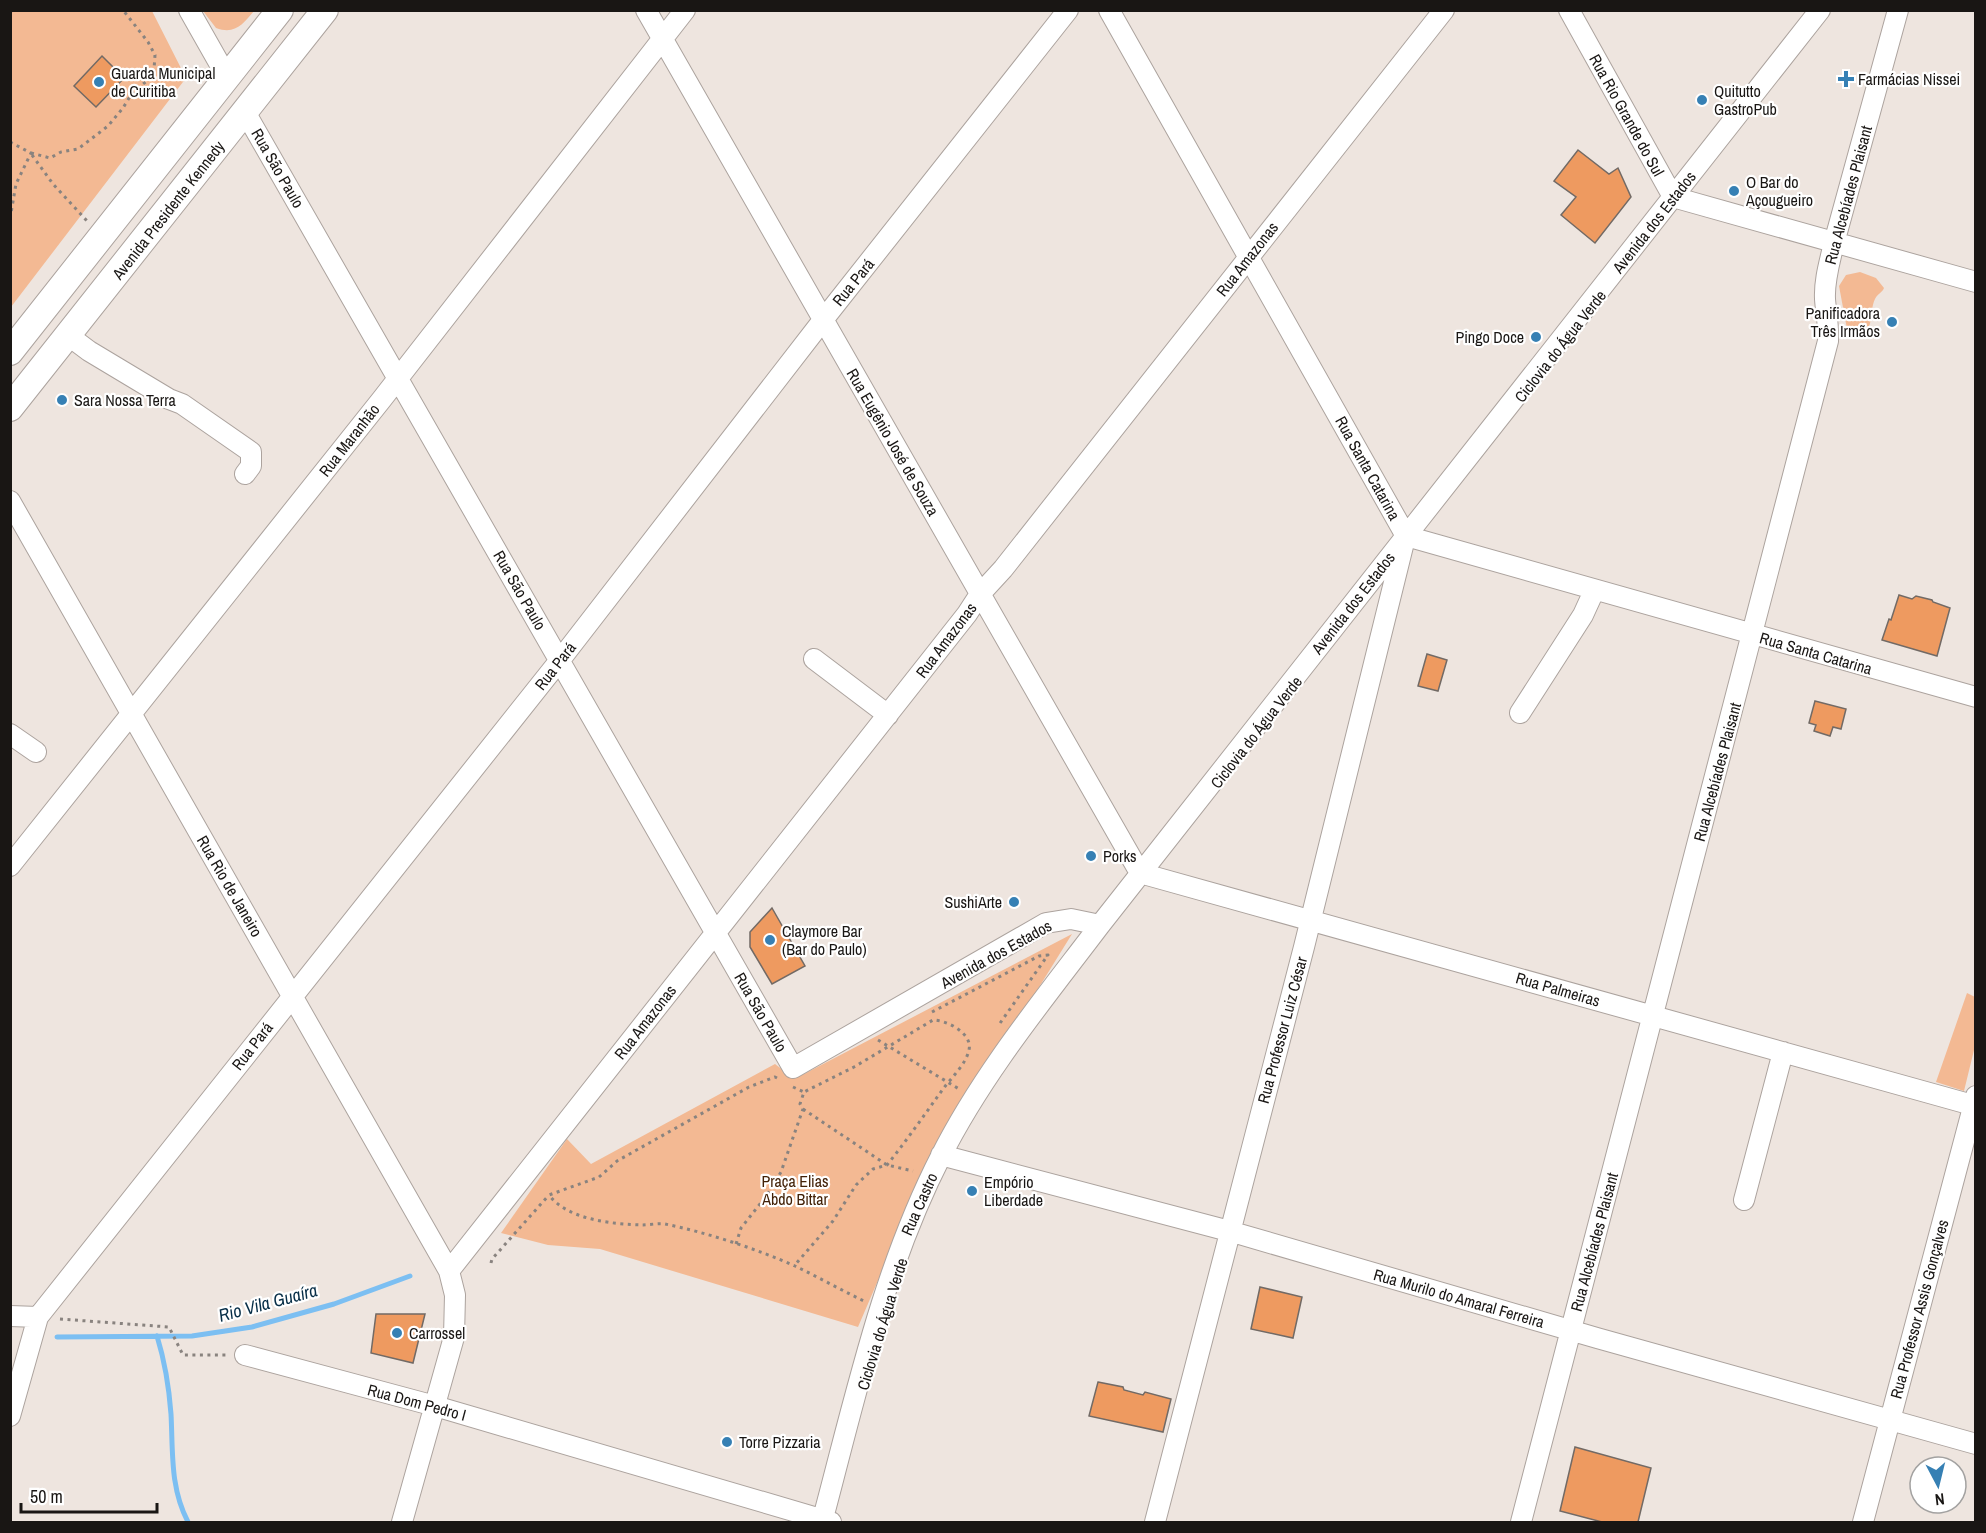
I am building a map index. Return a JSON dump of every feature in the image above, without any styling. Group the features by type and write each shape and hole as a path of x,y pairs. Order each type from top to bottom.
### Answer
{"main road":[{"path":"10,352 280,10"},
{"name":"Avenida Presidente Kennedy","path":"10,408 325,10"}],"street":[{"path":"189,10 227,77"},
{"name":"Rua Eugênio José de Souza","path":"646,10 1140,873"},
{"name":"Rua Maranhão","path":"10,866 398,378 685,10"},
{"name":"Rua Pará","path":"38,1317 560,660 823,320 1068,10"},
{"name":"Rua Santa Catarina","path":"1109,10 1406,536 1594,591 1976,697"},
{"name":"Rua Amazonas","path":"449,1271 968,614 980,594 1003,569 1444,10"},
{"name":"Rua Rio Grande do Sul","path":"1569,10 1673,197"},
{"name":"Avenida dos Estados","path":"787,1078 1046,923 1071,919 1100,925 1820,10"},
{"name":"Rua Alcebíades Plaisant","path":"1521,1522 1828,341 1829,325 1825,298 1833,243 1895,14"},
{"name":"Rua São Paulo","path":"245,112 716,933 787,1078"},
{"path":"1673,197 1976,282"},
{"path":"69,336 129,375 169,399 182,404 251,452 251,466 245,474"},
{"name":"Rua Rio de Janeiro","path":"10,501 449,1271 455,1295 454,1337 402,1522"},
{"name":"Rua Professor Luiz César","path":"1155,1522 1406,536"},
{"path":"1520,712 1583,615 1594,591"},
{"path":"814,659 888,715"},
{"path":"10,734 36,752"},
{"name":"Rua Palmeiras","path":"1140,873 1783,1052 1975,1102"},
{"name":"Rua Castro","path":"825,1522 890,1278 909,1226 941,1155 995,1067 1100,925"},
{"path":"1744,1200 1783,1052"},
{"name":"Rua Professor Assis Gonçalves","path":"1863,1522 1975,1102"},
{"name":"Rua Murilo do Amaral Ferreira","path":"941,1155 1229,1231 1571,1331 1976,1444"},
{"path":"10,1416 38,1317 12,1314"},
{"name":"Rua Dom Pedro I","path":"245,1356 435,1406 825,1522"}],"path":[{"path":"10,142 31,153 50,158 78,149 108,126 132,93 148,80 154,70 155,55 148,42 123,10"},
{"path":"10,219 16,184 31,153"},
{"path":"31,153 53,184 83,218 105,234"},
{"path":"929,1014 1039,956 1048,955 994,1033"},
{"path":"736,1244 741,1228 781,1172 802,1109 800,1104 804,1092 889,1047 933,1020 955,1028 966,1037 970,1044 969,1051 948,1083 887,1165 873,1168 856,1185 833,1221 794,1266"},
{"path":"888,1035 879,1040 960,1089"},
{"path":"491,1263 492,1259 549,1195 599,1178 617,1161 749,1087 775,1077 787,1078 804,1092"},
{"path":"802,1109 887,1165 919,1173 941,1155"},
{"path":"549,1195 554,1201 576,1214 614,1223 662,1224 736,1244 794,1266 865,1302"},
{"path":"38,1317 169,1327 183,1355 245,1356"}],"green space":[{"path":"11,11 152,11 186,78 11,307"},
{"path":"203,11 254,11 238,27 223,30 216,28"},
{"path":"1860,272 1876,278 1884,288 1875,299 1868,328 1865,332 1851,334 1847,329 1839,286 1846,275"},
{"name":"Praça Elias Abdo Bittar","path":"1072,934 925,1171 858,1327 600,1249 548,1245 501,1233 567,1139 591,1164 775,1064 792,1077 804,1074"},
{"path":"1967,993 1975,997 1975,1046 1964,1091 1936,1082"}],"building":[{"name":"Guarda Municipal de Curitiba","path":"102,56 124,78 96,107 74,86"},
{"path":"1578,150 1609,174 1618,168 1631,197 1595,243 1561,215 1576,197 1554,181"},
{"path":"1899,595 1912,599 1916,596 1932,600 1950,608 1937,656 1882,640"},
{"path":"1427,654 1447,660 1438,691 1418,686"},
{"path":"1815,701 1846,709 1841,729 1833,727 1830,736 1814,731 1816,725 1809,723"},
{"name":"Claymore Bar (Bar do Paulo)","path":"772,908 805,966 772,984 750,947 750,932"},
{"path":"1260,1287 1302,1297 1293,1338 1251,1329"},
{"name":"Carrossel","path":"376,1314 425,1314 413,1363 371,1353"},
{"path":"1098,1382 1123,1387 1124,1390 1143,1395 1145,1392 1171,1399 1163,1432 1089,1416"},
{"path":"1575,1447 1651,1468 1638,1522 1602,1522 1560,1511"}],"waterway":[{"name":"Rio Vila Guaíra","path":"57,1337 192,1336 252,1327 334,1304 410,1276"},
{"path":"157,1336 169,1394 175,1483 188,1522"}],"place":[{"name":"Farmácias Nissei","path":"1846,79"},
{"name":"Guarda Municipal de Curitiba","path":"99,82"},
{"name":"Quitutto GastroPub","path":"1702,100"},
{"name":"O Bar do Açougueiro","path":"1734,191"},
{"name":"Panificadora Três Irmãos","path":"1892,322"},
{"name":"Pingo Doce","path":"1536,337"},
{"name":"Sara Nossa Terra","path":"62,400"},
{"name":"Porks","path":"1091,856"},
{"name":"SushiArte","path":"1014,902"},
{"name":"Claymore Bar (Bar do Paulo)","path":"770,940"},
{"name":"Empório Liberdade","path":"972,1191"},
{"name":"Carrossel","path":"397,1333"},
{"name":"Torre Pizzaria","path":"727,1442"}]}
